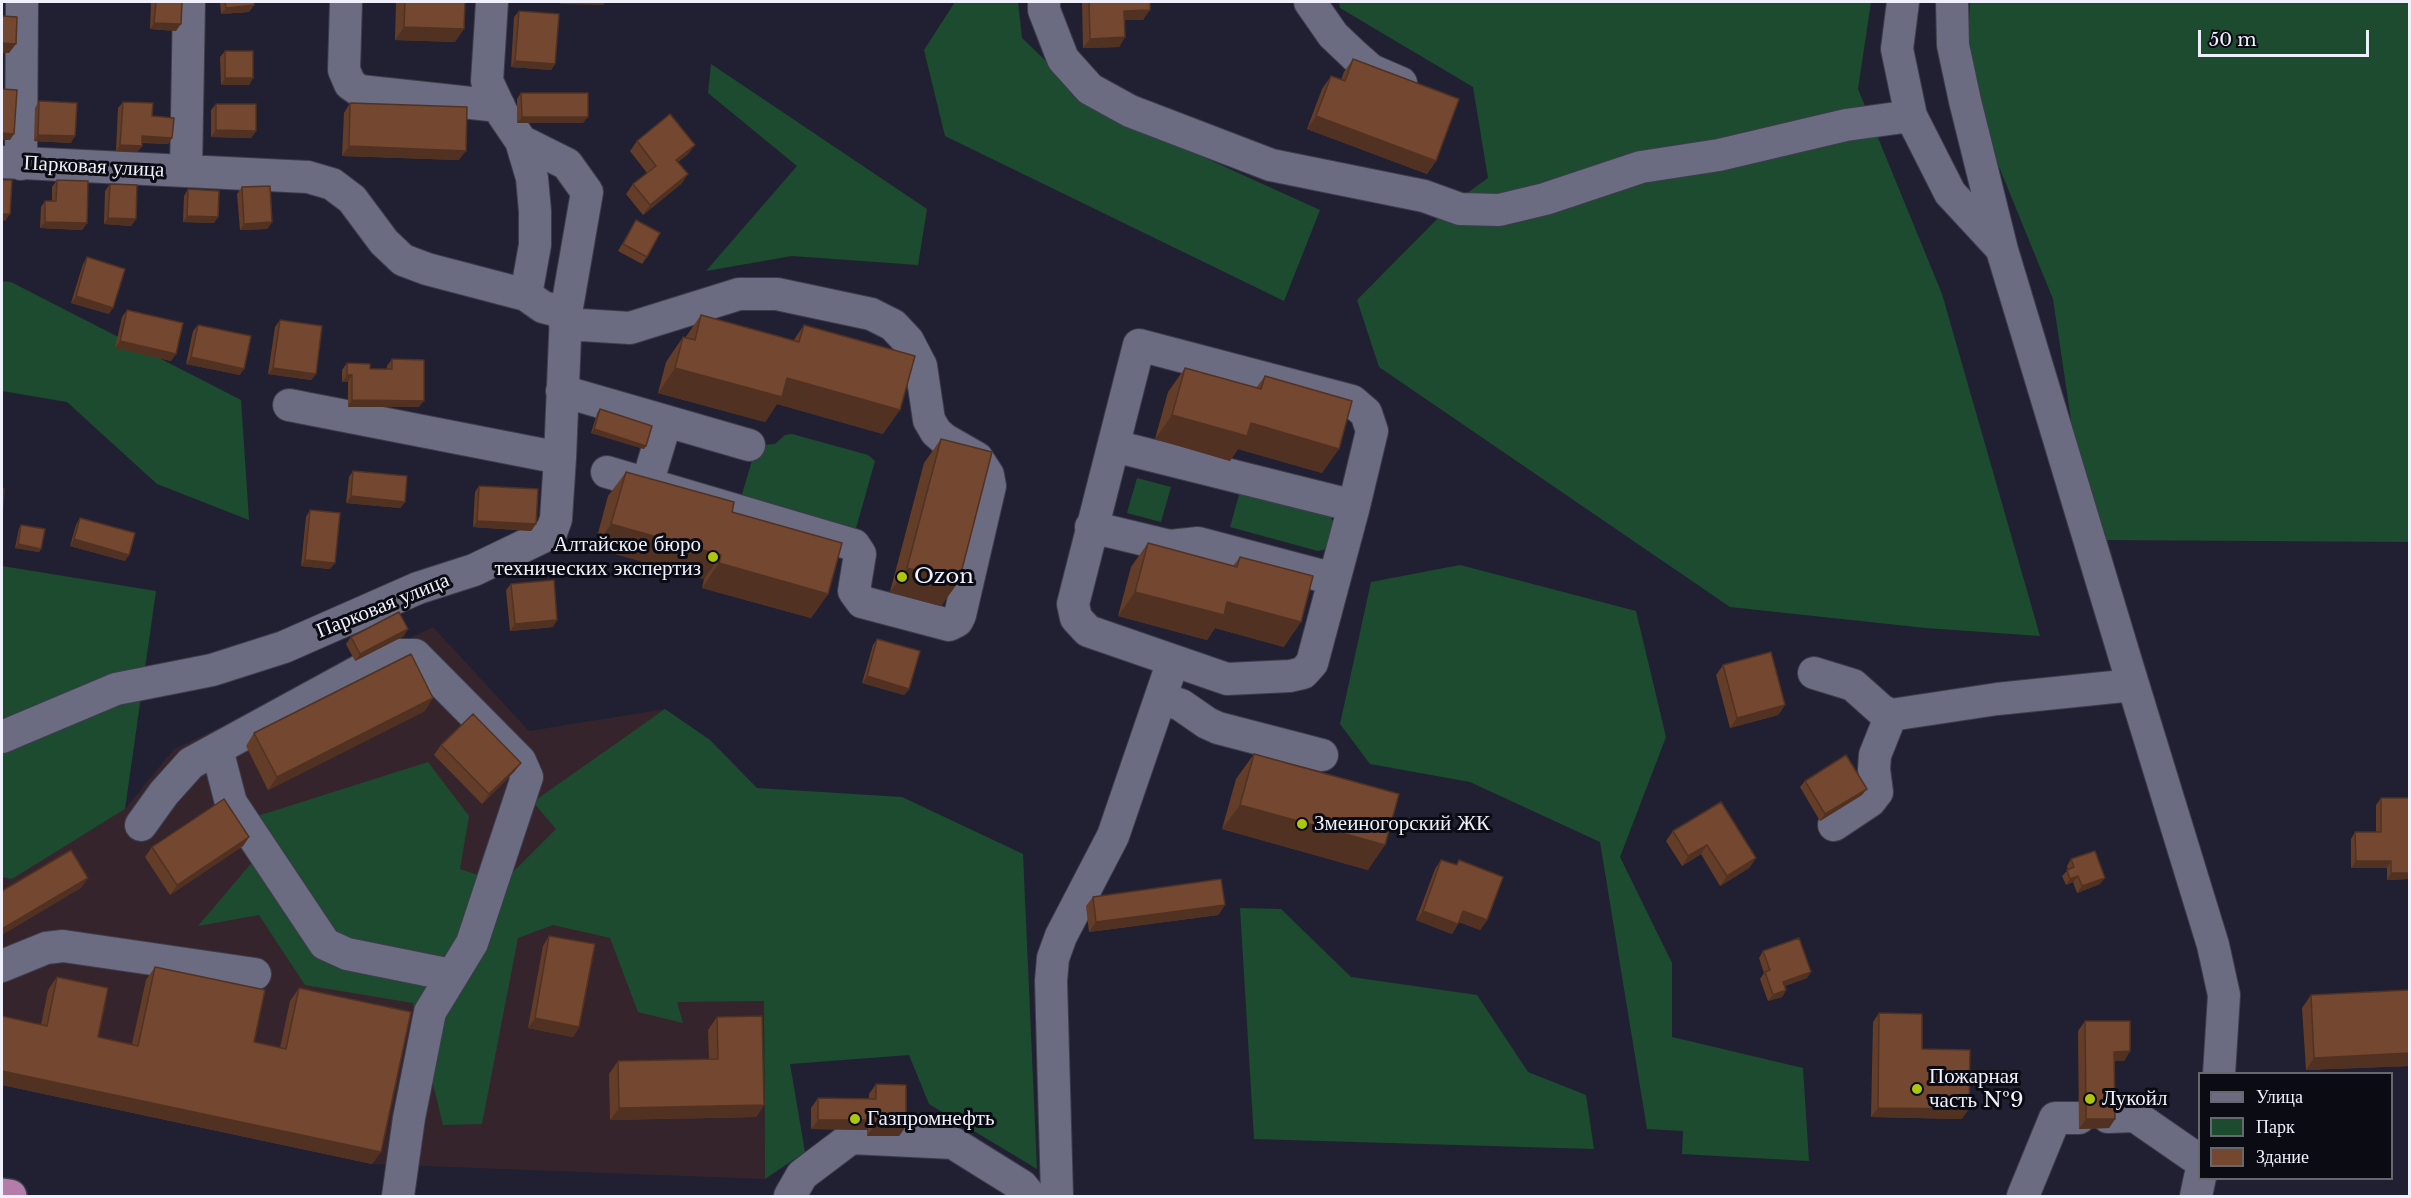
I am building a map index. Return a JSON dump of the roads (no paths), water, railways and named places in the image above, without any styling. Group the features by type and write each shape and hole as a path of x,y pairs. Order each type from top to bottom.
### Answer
{"highway":[{"path":"2,1195 10,1197"}],"street":[{"path":"11,164 22,2"},
{"name":"Парковая улица","path":"186,171 189,2"},
{"path":"346,2 344,70 350,84 360,91 499,106"},
{"path":"492,2 487,81 499,106 521,141 532,178 536,211 536,245 526,296"},
{"path":"1044,2 1044,10 1063,58 1090,89 1130,111 1271,165 1424,196 1460,209 1499,210 1545,199 1641,167 1719,155 1846,125 1911,116"},
{"path":"1310,2 1333,35 1371,70 1427,92"},
{"path":"1903,2 1897,49 1911,116 1950,193 2002,250"},
{"path":"1952,2 1953,45 2002,250 2213,945 2224,995 2219,1072"},
{"name":"Парковая улица","path":"2,737 116,689 212,670 274,651 418,588 474,570 551,533 556,519 560,458 565,319 587,192 567,164 521,141"},
{"name":"Парковая улица","path":"11,164 308,177 332,184 352,199 384,242 403,260 526,296 565,319"},
{"path":"565,319 630,328 739,294 777,294 872,314 892,325 908,341 921,366 929,420 936,432 944,439 977,458 988,475 990,486 960,615 954,623 949,625 862,602 854,591 860,554 854,545 607,472"},
{"path":"1139,345 1352,401 1359,406 1366,413 1372,430 1354,506 1312,663 1303,672 1290,676 1227,679 1088,631 1080,625 1073,604 1139,345"},
{"path":"562,403 666,421 749,445"},
{"path":"562,403 594,423"},
{"path":"289,405 560,458"},
{"path":"647,484 666,421"},
{"path":"1114,446 1354,506"},
{"path":"1091,527 1170,546 1198,543 1334,579"},
{"path":"141,825 164,793 191,763 376,662 397,656 415,655 520,761 526,777 472,943 430,1012 409,1118 398,1197"},
{"path":"1057,1197 1051,981 1053,958 1061,936 1113,836 1173,661"},
{"path":"1814,673 1853,685 1881,710 1891,715 1997,699 2133,685"},
{"path":"1161,698 1186,708 1213,726 1322,755"},
{"path":"1834,825 1870,801 1877,792 1875,755 1891,715"},
{"path":"217,748 231,803 325,944 346,954 451,975"},
{"path":"2,966 46,948 63,946 255,974"},
{"path":"2024,1197 2055,1118 2135,1116 2198,1160"},
{"path":"790,1197 802,1175 851,1138 953,1143 1022,1186 1029,1197"},
{"path":"2196,1197 2199,1180"}],"place":[{"name":"Алтайское бюро технических экспертиз","path":"713,557"},
{"name":"Ozon","path":"902,577"},
{"name":"Змеиногорский ЖК","path":"1302,824"},
{"name":"Пожарная часть №9","path":"1917,1089"},
{"name":"Лукойл","path":"2090,1099"},
{"name":"Газпромнефть","path":"855,1119"}]}
